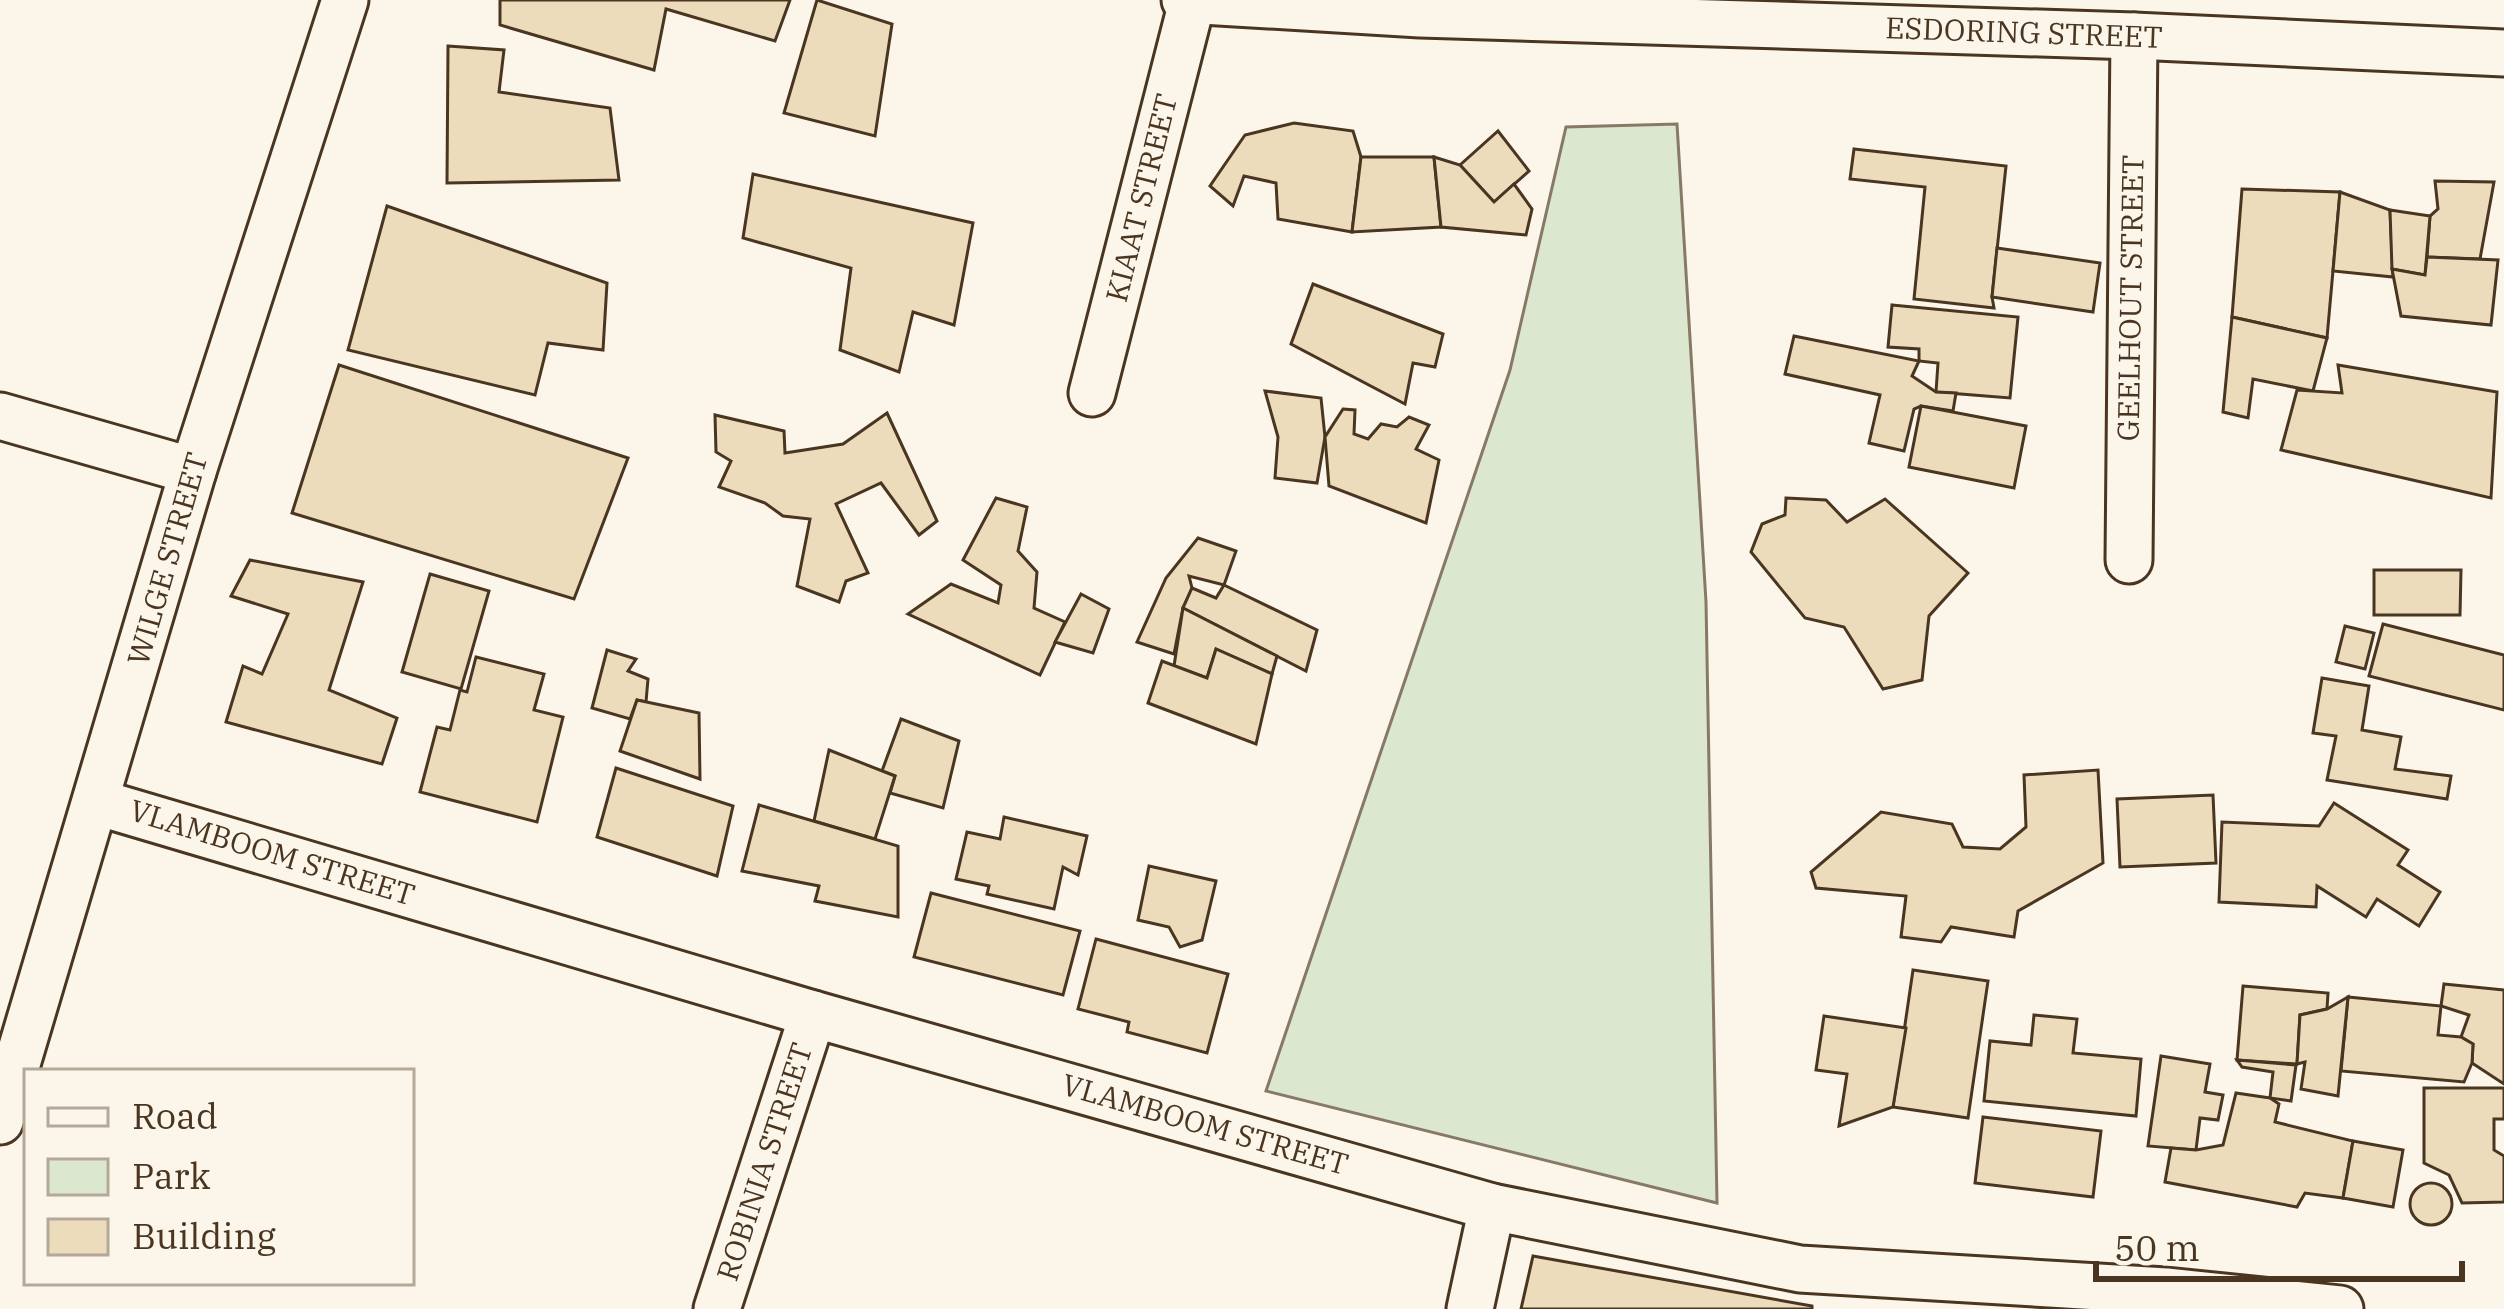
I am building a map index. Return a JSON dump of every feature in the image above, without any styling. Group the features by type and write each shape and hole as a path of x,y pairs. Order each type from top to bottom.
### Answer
{"street":[{"name":"WILGE STREET","path":"0,1121 193,471 345,0"},
{"name":"ESDORING STREET","path":"1188,1 1420,14 2134,36 2504,53"},
{"name":"KIAAT STREET","path":"1092,393 1188,1"},
{"name":"GEELHOUT STREET","path":"2129,560 2134,36"},
{"path":"0,416 193,471"},
{"name":"VLAMBOOM STREET","path":"98,802 813,1014 1492,1207 1800,1269 2166,1300 2340,1309"},
{"name":"ROBINIA STREET","path":"716,1309 813,1014"},
{"path":"1469,1309 1492,1207"}],"green space":[{"path":"1677,124 1706,602 1717,1203 1266,1091 1510,370 1566,127"}],"building":[{"path":"500,0 790,0 775,41 666,9 654,70 500,25"},
{"path":"817,0 892,24 875,136 784,113"},
{"path":"448,46 504,50 499,92 610,108 619,180 447,183"},
{"path":"1294,123 1353,131 1361,157 1352,232 1278,219 1276,183 1244,176 1233,206 1210,186 1245,135"},
{"path":"1498,131 1529,171 1494,202 1460,165"},
{"path":"1854,149 2006,166 1994,308 1914,299 1925,187 1850,179"},
{"path":"1361,157 1434,157 1441,227 1352,232"},
{"path":"1434,157 1460,165 1494,202 1514,184 1532,209 1526,235 1441,227"},
{"path":"753,174 973,223 954,325 913,312 899,372 840,350 851,268 743,238"},
{"path":"2435,181 2494,182 2480,259 2427,257 2430,216 2438,209"},
{"path":"2242,189 2340,192 2327,338 2232,317"},
{"path":"2340,192 2390,210 2393,277 2333,271"},
{"path":"387,206 607,283 603,350 548,343 535,395 348,350"},
{"path":"2390,210 2430,216 2425,275 2392,269"},
{"path":"1997,248 2100,263 2093,312 1992,297"},
{"path":"2427,257 2498,260 2491,325 2401,316 2392,269 2425,275"},
{"path":"1313,284 1443,334 1435,367 1413,363 1405,404 1291,344"},
{"path":"1892,305 2018,317 2010,398 1936,392 1938,363 1919,361 1919,349 1888,347"},
{"path":"2232,317 2327,338 2313,391 2253,379 2248,418 2223,412"},
{"path":"1794,336 1919,361 1912,376 1936,392 1956,393 1953,411 1914,409 1904,451 1869,443 1880,395 1785,374"},
{"path":"339,365 628,458 574,599 292,513"},
{"path":"2338,365 2497,392 2491,498 2281,450 2297,390 2342,393"},
{"path":"1265,391 1321,398 1325,437 1317,483 1275,478 1278,437"},
{"path":"1921,406 2026,426 2014,488 1909,467"},
{"path":"1343,409 1355,410 1354,434 1368,439 1381,424 1397,427 1409,417 1429,425 1416,449 1439,460 1426,523 1329,486 1325,437"},
{"path":"887,413 937,521 919,535 881,483 836,504 868,573 846,581 839,602 797,586 810,519 783,516 765,503 719,487 731,461 716,452 715,415 784,431 785,453 843,444"},
{"path":"996,498 1027,507 1018,551 1037,572 1034,608 1065,622 1040,675 908,614 951,584 998,603 1001,585 963,560"},
{"path":"1786,498 1826,500 1847,522 1885,499 1968,573 1929,616 1922,680 1883,689 1844,627 1805,618 1751,552 1762,524 1785,515"},
{"path":"1198,538 1236,551 1224,585 1189,576 1192,588 1174,654 1137,642 1166,578"},
{"path":"250,560 363,582 329,690 397,718 382,764 226,722 243,666 262,674 288,614 231,596"},
{"path":"2374,570 2461,570 2460,615 2374,615"},
{"path":"430,574 489,591 461,689 402,672"},
{"path":"1224,585 1317,630 1306,671 1183,608 1192,588 1216,598"},
{"path":"1081,594 1109,609 1093,653 1055,642"},
{"path":"1183,608 1277,656 1272,674 1216,649 1207,678 1174,666"},
{"path":"2383,624 2504,655 2504,710 2369,676"},
{"path":"2345,626 2374,633 2365,669 2336,662"},
{"path":"1216,649 1272,674 1256,744 1148,703 1162,661 1207,678"},
{"path":"607,650 636,659 628,671 648,679 646,702 637,700 630,719 592,708"},
{"path":"476,657 544,674 534,710 563,717 537,822 420,792 437,727 450,730 460,690 467,692"},
{"path":"2322,678 2369,686 2362,730 2401,737 2395,769 2451,776 2447,799 2327,780 2336,736 2313,733"},
{"path":"637,700 699,713 700,779 620,751"},
{"path":"901,719 959,741 943,808 890,793 895,776 882,771"},
{"path":"829,750 895,776 875,839 814,821"},
{"path":"616,768 733,806 717,876 597,837"},
{"path":"2098,770 2103,863 2018,911 2014,937 1951,927 1941,942 1901,937 1906,896 1816,888 1811,872 1881,812 1952,824 1963,847 2000,849 2026,827 2024,775"},
{"path":"2213,795 2216,863 2120,867 2117,799"},
{"path":"2334,803 2408,850 2398,865 2440,892 2419,926 2377,899 2366,917 2317,886 2316,907 2219,902 2222,822 2319,826"},
{"path":"759,805 898,846 898,917 815,901 819,886 742,871"},
{"path":"1004,817 1087,836 1078,875 1063,867 1054,909 987,894 989,886 956,879 967,832 1000,839"},
{"path":"1149,866 1216,881 1202,940 1180,947 1169,927 1138,920"},
{"path":"931,893 1080,931 1063,995 914,957"},
{"path":"1096,939 1228,974 1207,1053 1127,1032 1129,1022 1078,1009"},
{"path":"1913,970 1988,981 1968,1118 1893,1107"},
{"path":"2444,984 2504,990 2504,1084 2472,1063 2473,1044 2461,1037 2469,1015 2441,1006"},
{"path":"2243,986 2328,993 2327,1009 2300,1015 2297,1064 2237,1060"},
{"path":"2348,997 2441,1006 2438,1035 2461,1037 2473,1044 2464,1082 2341,1071"},
{"path":"2348,997 2338,1096 2301,1089 2305,1062 2297,1064 2300,1015 2327,1009"},
{"path":"2034,1015 2077,1019 2073,1053 2141,1059 2136,1116 1984,1101 1990,1041 2031,1045"},
{"path":"1824,1016 1906,1028 1893,1107 1839,1126 1847,1074 1816,1070"},
{"path":"2161,1056 2210,1064 2205,1092 2223,1095 2218,1120 2200,1118 2196,1150 2148,1146"},
{"path":"2237,1060 2296,1065 2291,1101 2270,1098 2273,1072 2242,1067"},
{"path":"2424,1088 2504,1088 2504,1119 2494,1119 2494,1150 2504,1156 2504,1202 2462,1203 2449,1175 2424,1163"},
{"path":"2236,1093 2279,1104 2275,1122 2353,1141 2343,1198 2305,1193 2297,1207 2165,1182 2171,1148 2223,1145"},
{"path":"1983,1117 2101,1131 2093,1197 1975,1183"},
{"path":"2353,1141 2403,1150 2393,1207 2343,1198"},
{"path":"2431,1183 2446,1189 2452,1204 2446,1219 2431,1225 2416,1219 2410,1204 2416,1189"},
{"path":"1533,1256 1812,1306 1812,1309 1521,1309"}]}
